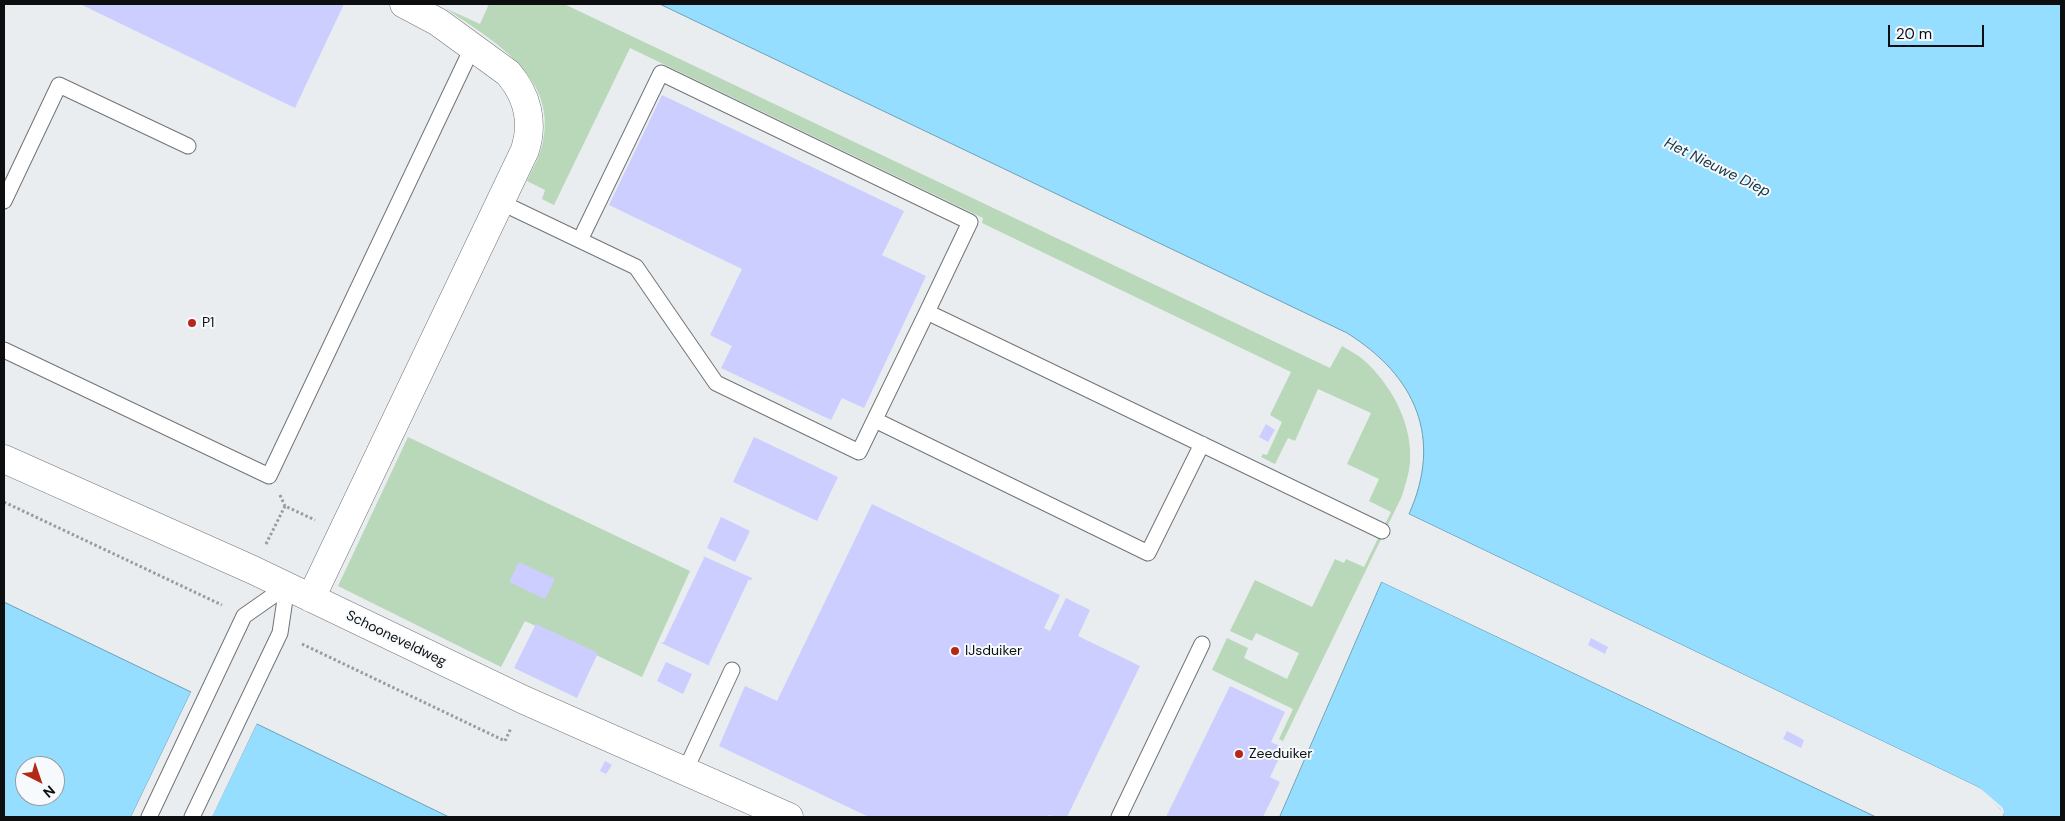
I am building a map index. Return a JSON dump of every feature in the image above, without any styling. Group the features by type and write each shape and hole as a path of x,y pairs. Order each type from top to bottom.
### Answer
{"street":[{"path":"311,598 529,139 528,109 521,90 512,77 500,66 438,22 404,4"},
{"name":"Schooneveldweg","path":"4,459 253,570 524,700 789,817"}],"lane":[{"path":"4,350 269,476 473,46"},
{"path":"500,202 636,267 716,383 859,452 970,222 660,73 580,240"},
{"path":"4,201 59,85 188,146"},
{"path":"927,312 1382,531"},
{"path":"875,420 1148,553 1202,444"},
{"path":"149,817 244,616 287,586"},
{"path":"192,817 280,633 287,586"},
{"path":"1119,817 1202,644"},
{"path":"685,771 732,670"}],"path":[{"path":"253,570 285,506 342,534"}],"green space":[{"path":"489,4 564,4 1330,368 1342,346 1367,363 1393,396 1405,422 1410,449 1409,471 1402,496 1283,741 1279,739 1293,709 1212,670 1227,638 1248,648 1244,658 1287,679 1299,653 1256,633 1252,641 1230,631 1255,580 1312,607 1335,559 1344,563 1346,559 1364,567 1391,512 1369,501 1379,479 1347,464 1371,413 1318,389 1295,441 1288,438 1275,464 1261,457 1263,454 1267,455 1282,422 1270,415 1291,372 982,223 983,218 630,48 554,205 542,199 545,190 527,181 541,150 545,122 541,100 532,81 502,48 445,8 480,24"},
{"path":"408,437 690,571 642,677 525,621 501,667 338,586"}],"water":[{"name":"Het Nieuwe Diep","path":"660,4 2061,4 2061,817 2002,817 2004,813 1980,788 1409,514 1419,486 1423,460 1423,435 1417,411 1406,389 1391,369 1371,350 1347,333"},
{"path":"1382,582 1876,817 1280,817"},
{"path":"4,602 191,692 131,817 4,817"},
{"path":"257,724 449,817 212,817"}],"pier":[{"path":"1406,513 1980,788 2003,808 2004,813 2002,817 1999,817 2001,810 1979,790 1408,517"},
{"path":"1381,579 1670,716 1878,817 1380,581"},
{"path":"192,690 193,693 134,817 131,817"},
{"path":"258,721 212,817 209,817 254,723"}],"building":[{"path":"80,4 344,4 295,108"},
{"path":"662,95 904,211 882,255 926,276 864,408 842,398 831,420 721,368 732,346 710,335 742,269 609,205"},
{"path":"1266,424 1275,430 1268,442 1259,437"},
{"path":"754,437 838,477 817,521 733,482"},
{"name":"IJsduiker","path":"872,504 1060,595 1044,628 1050,631 1066,598 1090,610 1078,636 1140,666 1067,817 1049,815 1048,817 869,817 719,746 745,686 777,701"},
{"path":"721,517 750,531 735,562 707,548"},
{"path":"703,556 752,578 751,581 749,579 709,664 710,666 661,643 664,642 704,558"},
{"path":"519,562 555,579 545,599 509,582"},
{"path":"536,624 598,653 577,698 514,668"},
{"path":"1591,638 1608,647 1605,654 1588,645"},
{"path":"666,662 692,674 683,694 657,681"},
{"name":"Zeeduiker","path":"1230,686 1285,712 1271,742 1284,748 1270,777 1280,782 1263,817 1166,817"},
{"path":"1787,731 1804,740 1801,748 1783,739"},
{"path":"605,761 612,765 606,774 600,771"}],"place":[{"name":"P1","path":"192,323"},
{"name":"IJsduiker","path":"955,651"},
{"name":"Zeeduiker","path":"1239,754"}]}
